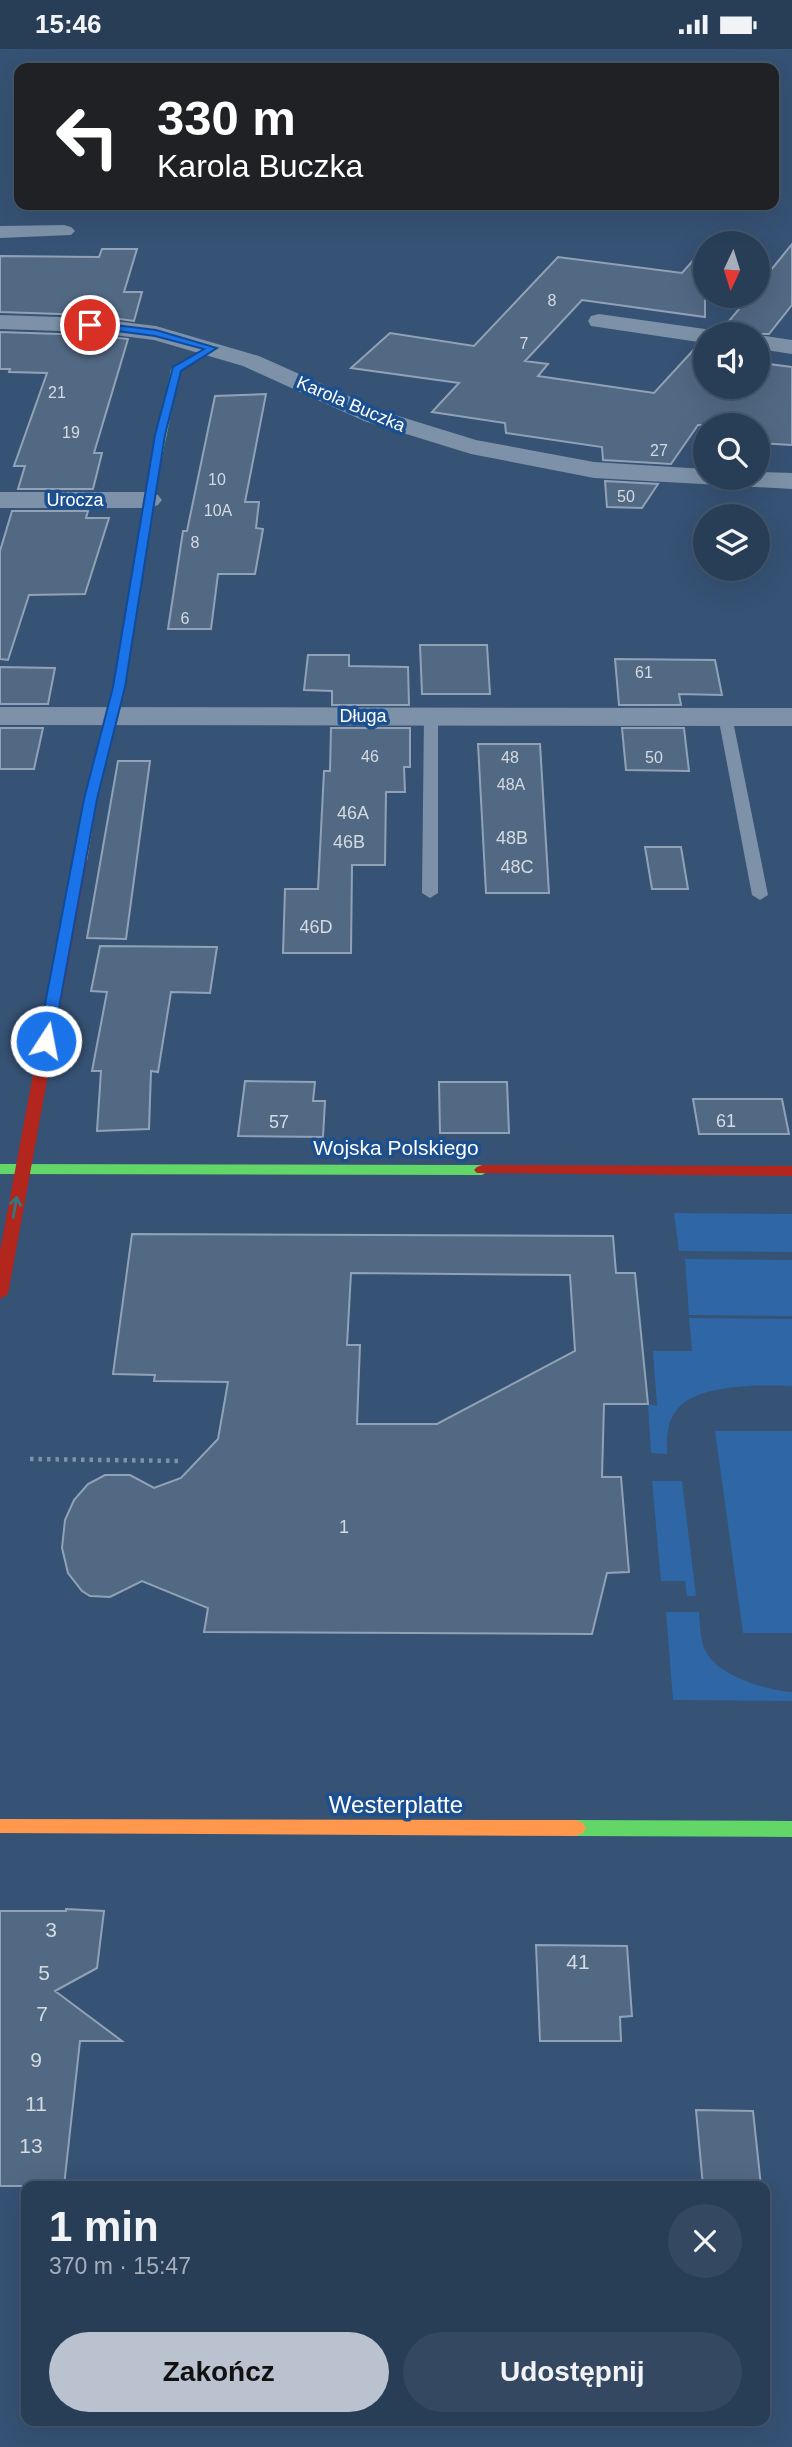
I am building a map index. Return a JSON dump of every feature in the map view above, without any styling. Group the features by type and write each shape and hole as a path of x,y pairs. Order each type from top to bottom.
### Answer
{"street":[{"path":"0,232 64,231"},
{"path":"599,321 693,333"},
{"name":"Karola Buczka","path":"0,322 115,327 156,333 251,361 373,416 471,447 594,470 693,476"},
{"path":"770,344 792,347"},
{"path":"0,1294 91,799 119,687 160,435 176,369 213,348"},
{"path":"770,480 792,481"},
{"name":"Urocza","path":"0,500 149,500"},
{"name":"Długa","path":"0,716 792,717"},
{"name":"Wojska Polskiego","path":"0,1169 792,1171"},
{"name":"Westerplatte","path":"0,1826 792,1829"}],"lane":[{"path":"430,893 431,716"},
{"path":"725,716 760,895"}],"path":[{"path":"30,1459 183,1461"}],"shaded area":[{"path":"674,1213 792,1214 792,1252 679,1251"},
{"path":"685,1259 792,1260 792,1316 689,1315"},
{"path":"689,1318 792,1319 792,1386 730,1388 698,1395 685,1402 670,1421 667,1454 651,1453 648,1404 657,1406 653,1351 692,1351"},
{"path":"715,1431 792,1431 792,1633 743,1633"},
{"path":"652,1481 682,1481 696,1596 687,1596 685,1581 661,1581"},
{"path":"666,1612 699,1612 703,1645 708,1656 717,1665 754,1684 792,1692 792,1701 673,1700"}],"building":[{"path":"792,244 792,305 770,333 770,322 728,322 740,308 770,308 770,271"},
{"path":"102,249 137,249 124,292 142,292 134,321 90,315 0,312 0,256 99,257"},
{"path":"558,257 682,273 693,261 693,308 705,308 705,317 582,300 525,361 548,364 538,376 654,393 693,350 693,399 770,399 770,364 792,367 792,445 770,444 770,413 693,413 693,432 671,464 603,460 602,447 506,433 505,423 432,412 459,383 351,368 390,333 474,346"},
{"path":"0,332 128,339 94,453 102,453 93,489 18,489 25,466 14,466 47,373 9,372 10,369 0,369"},
{"path":"266,394 245,502 259,502 256,528 263,529 255,574 218,574 211,629 168,629 183,531 187,531 215,396"},
{"path":"605,481 658,484 642,508 607,507"},
{"path":"12,511 88,511 86,518 109,518 85,594 29,595 8,660 0,659 0,551"},
{"path":"420,645 487,645 490,694 422,694"},
{"path":"308,655 349,655 349,666 408,667 409,705 332,705 332,691 304,690"},
{"path":"615,659 715,660 722,695 679,694 681,705 619,705"},
{"path":"0,667 55,668 48,704 0,704"},
{"path":"0,728 43,728 34,769 0,769"},
{"path":"331,728 410,728 410,767 404,767 405,792 386,792 385,865 352,865 351,953 283,953 285,889 318,889 324,771 330,771"},
{"path":"622,728 684,728 689,771 626,770"},
{"path":"478,744 540,744 549,893 486,893"},
{"path":"118,761 150,761 126,939 87,938"},
{"path":"645,847 681,847 688,889 652,889"},
{"path":"100,946 217,947 210,993 171,992 158,1072 151,1071 149,1129 97,1131 101,1071 92,1071 107,992 91,991"},
{"path":"245,1081 315,1082 313,1101 325,1101 323,1137 238,1136"},
{"path":"439,1082 507,1082 509,1133 440,1133"},
{"path":"693,1099 782,1099 789,1134 699,1134"},
{"path":"132,1234 613,1236 616,1273 635,1273 648,1404 604,1404 602,1477 621,1477 629,1572 607,1573 592,1634 204,1632 208,1608 142,1581 110,1597 90,1596 82,1591 68,1573 62,1548 65,1520 74,1500 88,1484 105,1475 130,1475 154,1488 181,1478 218,1439 228,1382 154,1381 155,1375 113,1374","holes":["351,1273 570,1275 575,1351 437,1424 357,1424 360,1345 347,1345"]},
{"path":"0,1911 104,1911 97,1968 55,1991 122,2041 80,2041 65,2181 21,2181 21,2186 0,2186"},
{"path":"536,1945 627,1946 632,2016 620,2017 621,2041 540,2041"},
{"path":"696,2110 753,2111 760,2181 703,2181"}],"traffic: fast":[{"path":"154,472 176,369 213,348"},
{"path":"0,1169 482,1170"},
{"path":"576,1828 792,1829"}],"traffic: slow":[{"path":"80,861 91,799 119,687 154,472"},
{"path":"0,1826 576,1828"}],"traffic: jam":[{"path":"0,1294 80,861"},
{"path":"482,1170 792,1171"}],"route":[{"path":"46,1041 91,799 119,687 160,435 171,387 176,369 213,348 140,330 90,325"}]}
